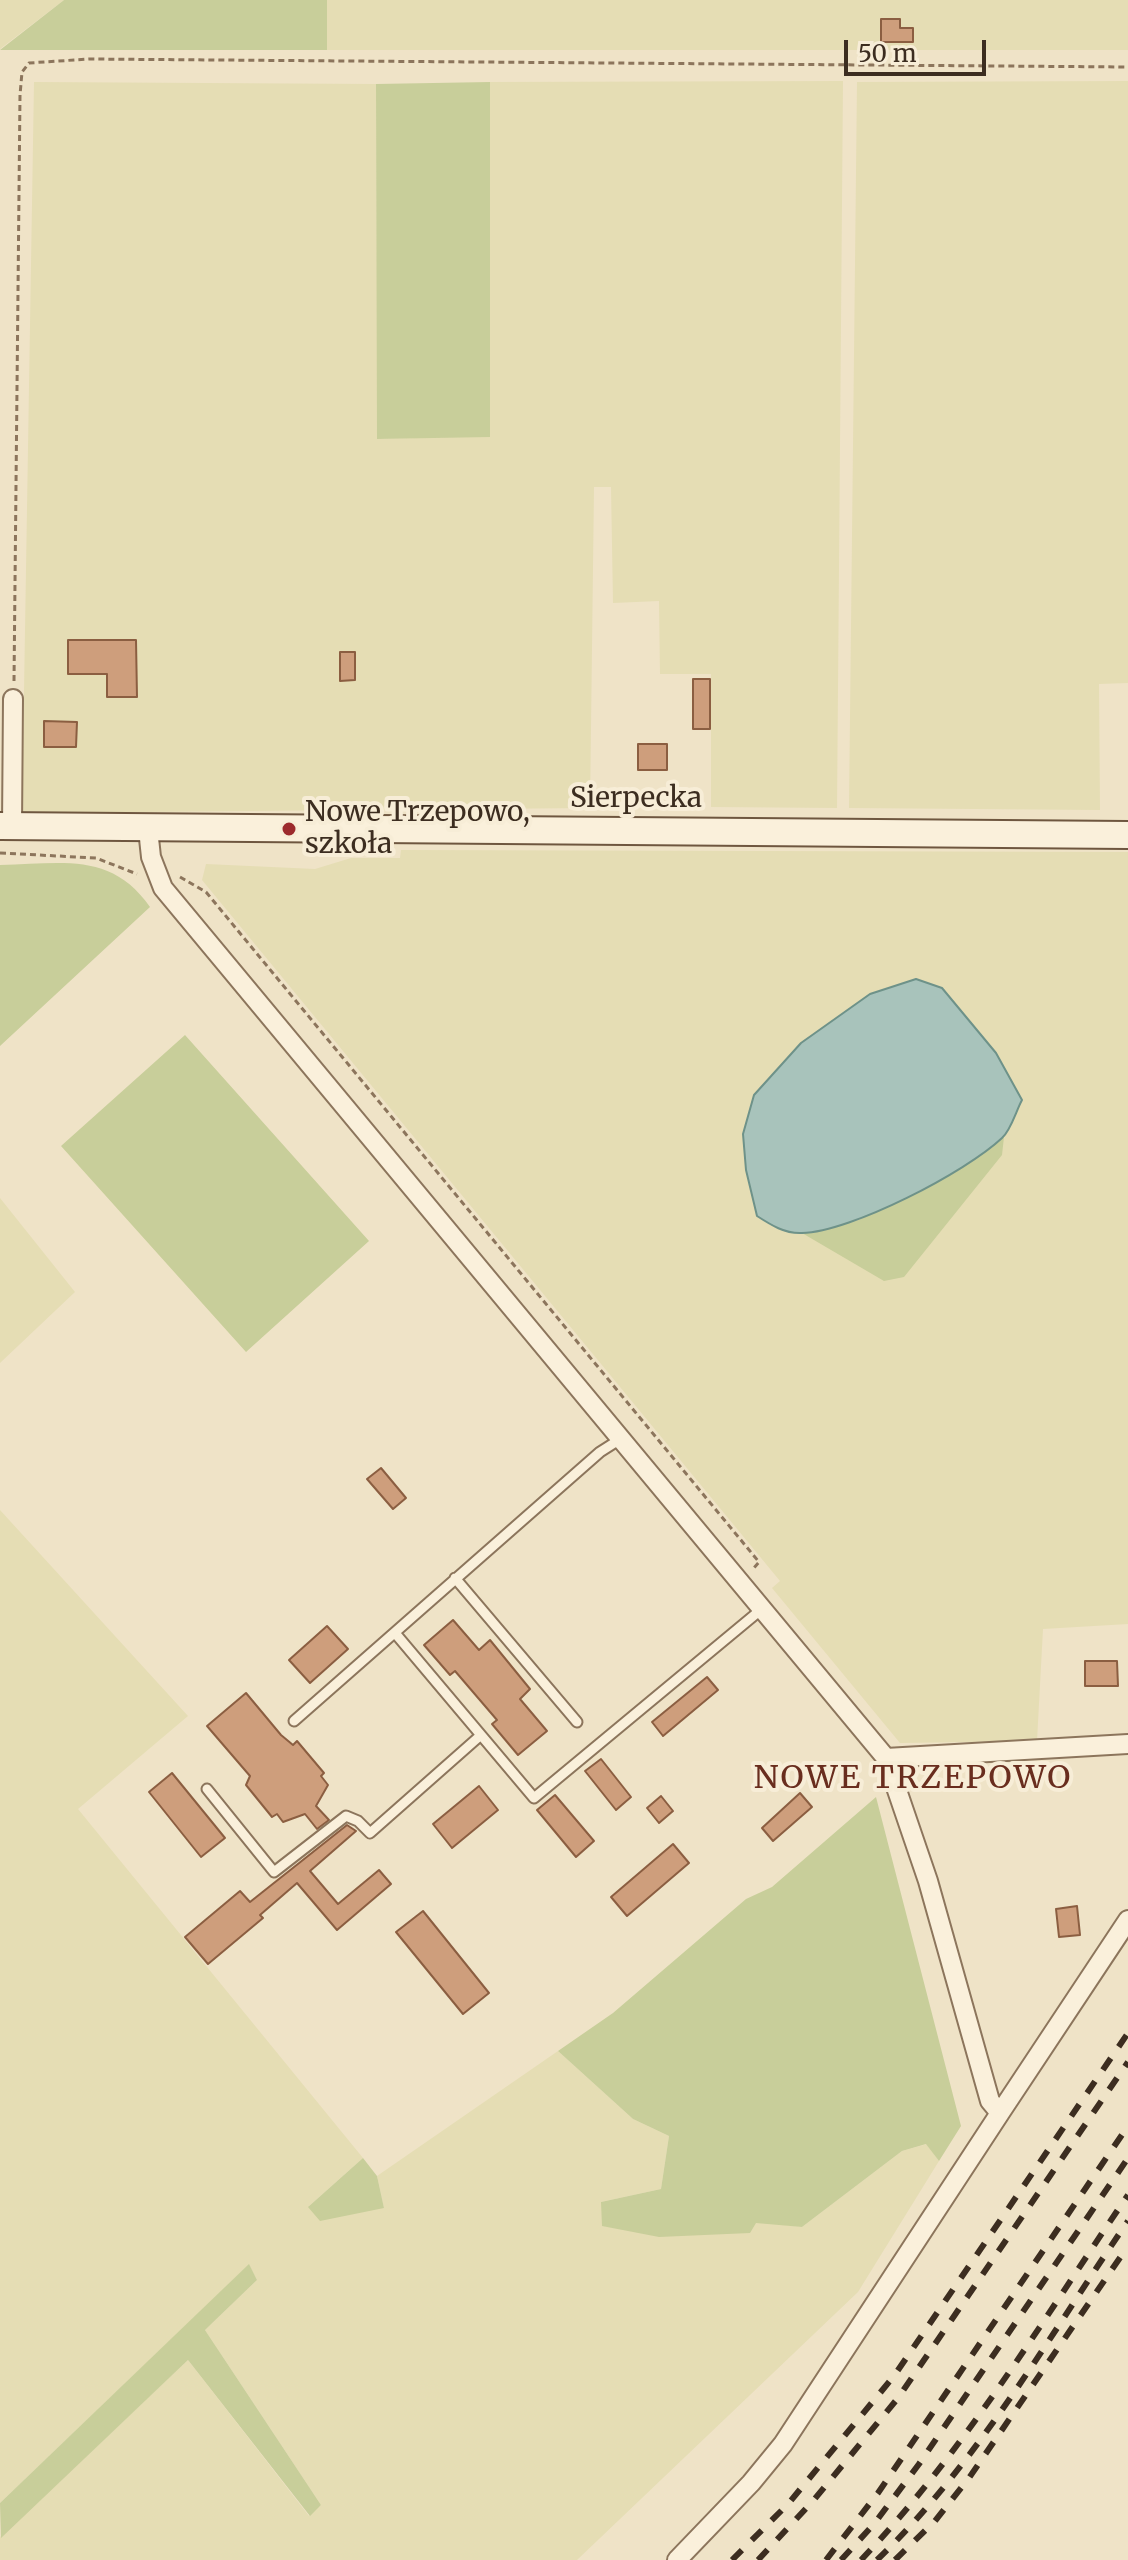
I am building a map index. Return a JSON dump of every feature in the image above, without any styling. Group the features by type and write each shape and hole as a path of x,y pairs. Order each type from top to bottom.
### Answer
{"street":[{"path":"6,826 13,699"},
{"name":"Sierpecka","path":"6,826 1128,835"},
{"path":"148,829 155,872 163,888 886,1758 928,1881 990,2101 1000,2113"},
{"path":"886,1758 1128,1744"},
{"path":"677,2560 751,2483 783,2444 1128,1920"}],"lane":[{"path":"294,1721 600,1452 622,1438"},
{"path":"455,1578 577,1722"},
{"path":"395,1633 534,1798 763,1608"},
{"path":"207,1789 274,1872 346,1816 370,1833 481,1735"}],"path":[{"path":"13,699 20,95 22,72 29,63 89,59 1128,67"},
{"path":"0,853 96,858 145,875"},
{"path":"188,881 206,892 759,1562 740,1579"}],"shaded area":[{"path":"0,0 64,0 0,49"},
{"path":"327,0 1128,0 1128,50 327,50"},
{"path":"843,81 837,808 711,807 711,674 660,674 659,601 613,603 611,487 594,487 590,808 22,813 34,82 376,84 378,439 490,436 490,82"},
{"path":"1128,81 1128,683 1099,684 1100,810 849,808 857,82"},
{"path":"401,850 1128,852 1128,1624 1043,1629 1037,1741 900,1743 772,1588 780,1581 202,880 206,864 315,869 351,858 400,858"},
{"path":"0,1198 75,1292 0,1363"},
{"path":"0,1510 188,1716 78,1809 363,2158 309,2206 384,2208 377,2176 558,2051 633,2119 669,2136 661,2189 601,2202 802,2227 902,2151 927,2144 939,2161 858,2292 577,2560 0,2560 0,2537 188,2360 309,2516 321,2505 205,2330 257,2280 249,2265 0,2503"}],"green space":[{"path":"64,0 327,0 327,50 0,50"},
{"path":"490,82 490,437 377,439 376,84"},
{"path":"64,863 101,869 135,889 150,907 0,1046 0,865"},
{"path":"185,1035 369,1241 246,1352 61,1146"},
{"path":"1004,1137 1002,1155 904,1277 884,1281 802,1233 859,1220 939,1180"},
{"path":"876,1797 961,2126 939,2161 926,2144 902,2151 802,2227 756,2223 750,2233 659,2237 602,2226 601,2202 661,2189 669,2136 633,2119 558,2051 613,2013 746,1899 772,1887"},
{"path":"363,2158 377,2176 384,2208 320,2221 308,2207"},
{"path":"249,2264 257,2280 205,2330 321,2505 310,2516 188,2360 1,2538 0,2503"}],"water":[{"path":"916,979 942,988 996,1053 1022,1100 1008,1130 985,1152 936,1183 849,1223 796,1233 778,1228 757,1216 746,1170 743,1134 754,1095 801,1043 870,994"}],"building":[{"path":"881,19 900,19 900,28 913,28 913,42 881,42"},
{"path":"68,640 136,640 137,697 107,697 107,674 68,674"},
{"path":"340,652 355,652 355,680 340,681"},
{"path":"693,679 710,679 710,729 693,729"},
{"path":"44,721 77,722 76,747 44,747"},
{"path":"638,744 667,744 667,770 638,770"},
{"path":"381,1468 406,1498 393,1509 367,1479"},
{"path":"453,1620 479,1650 490,1640 530,1689 520,1699 547,1731 518,1755 492,1724 497,1720 455,1671 450,1675 424,1645"},
{"path":"327,1626 348,1649 310,1683 289,1660"},
{"path":"1085,1661 1117,1661 1118,1686 1085,1686"},
{"path":"707,1677 718,1690 663,1736 652,1722"},
{"path":"246,1693 281,1735 293,1745 297,1741 324,1773 321,1776 328,1785 316,1806 329,1820 317,1829 305,1814 283,1822 277,1814 272,1817 246,1785 250,1776 207,1726"},
{"path":"601,1759 631,1797 616,1810 585,1771"},
{"path":"172,1773 225,1838 201,1857 149,1792"},
{"path":"479,1786 498,1810 452,1848 433,1824"},
{"path":"800,1793 812,1807 773,1841 762,1828"},
{"path":"555,1795 594,1841 576,1857 537,1810"},
{"path":"661,1796 673,1811 659,1823 647,1808"},
{"path":"347,1825 356,1831 310,1871 338,1904 379,1870 391,1884 337,1930 297,1883 260,1915 263,1918 208,1964 185,1937 240,1891 250,1902"},
{"path":"673,1844 689,1863 627,1916 611,1897"},
{"path":"1077,1906 1080,1935 1059,1937 1056,1909"},
{"path":"423,1911 489,1993 463,2014 396,1932"}],"railway":[{"path":"732,2560 788,2504 894,2376 1128,2033"},
{"path":"758,2560 813,2501 898,2398 1128,2062"},
{"path":"826,2560 878,2493 1128,2126"},
{"path":"841,2560 874,2524 919,2464 1128,2158"},
{"path":"861,2560 899,2518 969,2429 1128,2195"},
{"path":"877,2560 914,2522 980,2440 1128,2221"},
{"path":"895,2560 935,2521 969,2478 1128,2246"}],"place":[{"name":"Nowe Trzepowo, szkoła","path":"289,829"}],"district":[{"name":"NOWE TRZEPOWO","path":"913,1779"}]}
